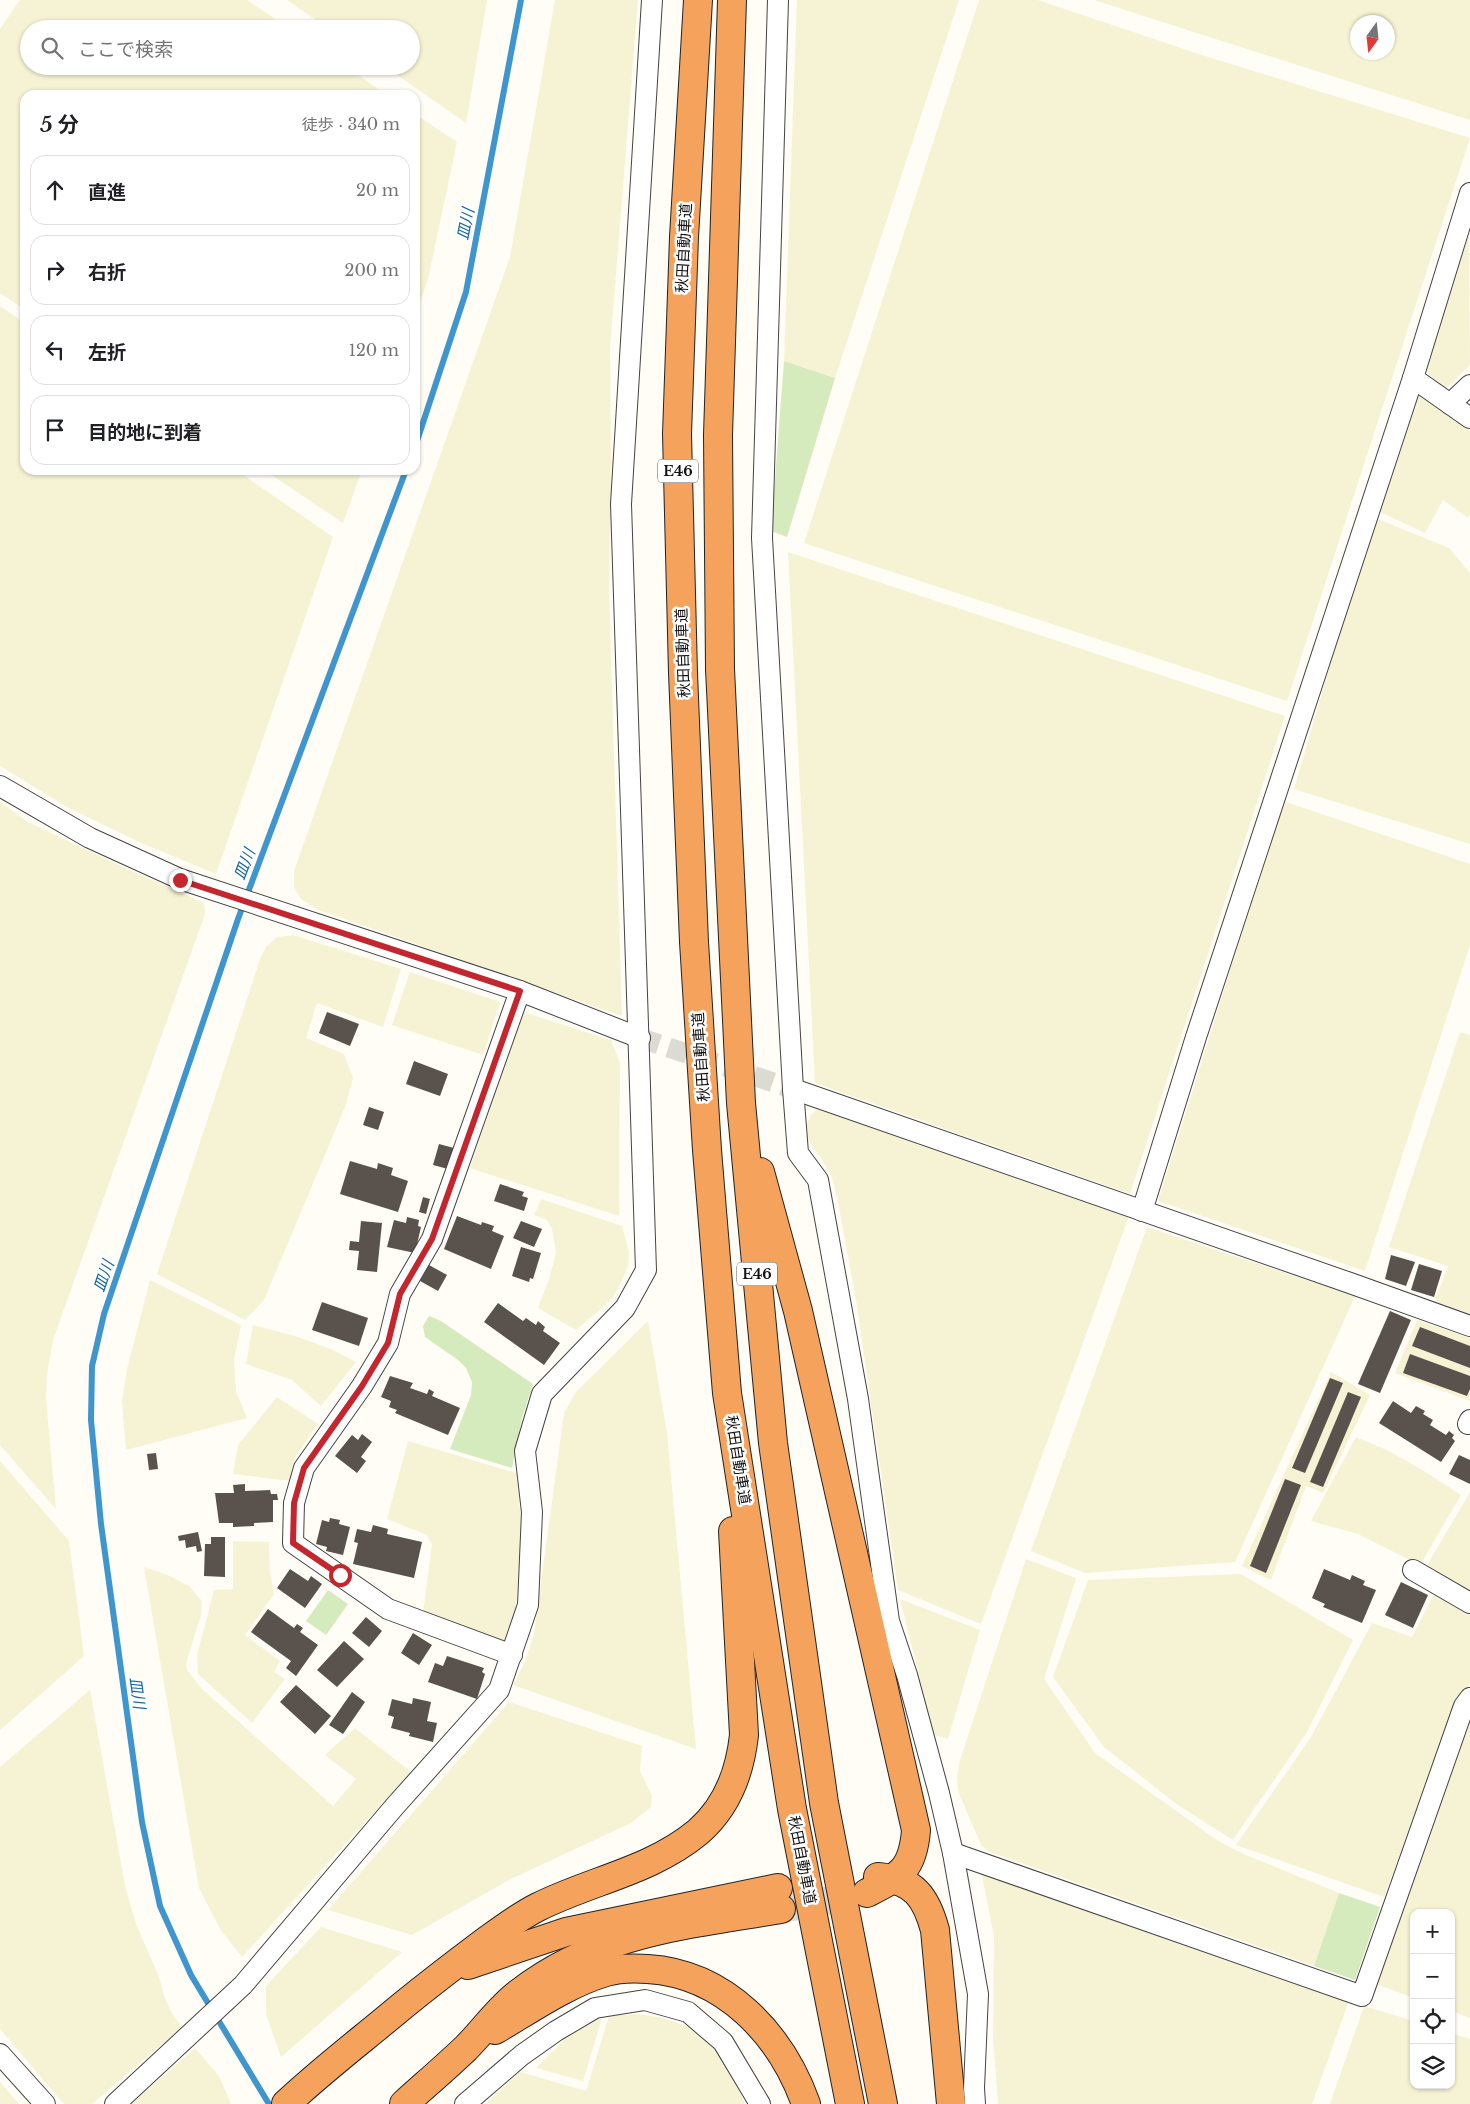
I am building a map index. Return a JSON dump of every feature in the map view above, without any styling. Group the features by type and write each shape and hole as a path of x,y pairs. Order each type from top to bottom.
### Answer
{"highway":[{"name":"秋田自動車道","path":"698,0 684,237 677,434 683,673 694,942 707,1150 727,1393 792,1809 850,2104"},
{"name":"E46","path":"732,0 718,435 720,669 741,1103 774,1453 824,1803 883,2104"},
{"path":"741,1103 798,1311 916,1830 914,1851 907,1865 895,1878 864,1884"},
{"path":"292,2098 441,1974 506,1926 538,1907 648,1864 676,1849 700,1830 719,1809 733,1783 741,1760 744,1736 727,1393"},
{"path":"895,1878 916,1891 930,1909 935,1930 951,2104"},
{"path":"404,2104 466,2048 517,1994 543,1975 600,1946 632,1936 690,1924 780,1899 566,1932 441,1974"},
{"path":"466,2048 573,1984 608,1971 634,1968 662,1970 688,1976 717,1989 745,2009 769,2035 787,2063 806,2104"}],"street":[{"path":"114,2104 243,1986 395,1806 499,1690 528,1605 532,1512 525,1451 542,1394 625,1308 646,1270 640,1038 621,504 652,0"},
{"path":"778,0 762,538 798,1153 818,1180 858,1399 890,1621 907,1675 953,1853 978,1994 975,2104"},
{"path":"1142,1211 1196,1037 1413,378 1466,223 1470,193"},
{"path":"1413,378 1470,418"},
{"path":"1450,404 1470,385"},
{"path":"0,786 90,838 180,880 520,991 640,1038"},
{"path":"512,1655 388,1609 293,1543 294,1503 304,1468 362,1386 388,1343 400,1294 432,1239 520,991"},
{"path":"793,1089 1470,1326"},
{"path":"1412,1570 1470,1603"},
{"path":"953,1853 1362,1996 1464,1706 1470,1698"},
{"path":"465,2104 522,2055 556,2031 595,2008 645,2000 688,2012 723,2042 760,2104"},
{"path":"0,2054 45,2104"}],"shaded area":[{"path":"20,0 247,0 277,20 20,20 20,75 358,75 380,90 20,90 20,307 0,293 0,29"},
{"path":"287,0 487,0 466,123 397,75 420,75 420,20 316,20"},
{"path":"555,0 638,0 610,349 609,591 622,1016 316,909 300,898 294,887 294,871 510,257"},
{"path":"797,0 959,0 835,378 784,361"},
{"path":"979,0 1038,0 1202,55 1470,138 1287,701 804,543"},
{"path":"1094,0 1470,0 1470,120"},
{"path":"420,117 457,142 428,279 420,302"},
{"path":"1469,232 1470,365 1445,389 1426,371"},
{"path":"0,306 20,320 20,475 243,475 333,537 216,874 139,842 67,807 0,766"},
{"path":"1416,394 1470,431 1470,515 1468,518 1443,500 1425,533 1378,511"},
{"path":"271,475 360,475 343,523"},
{"path":"1373,517 1449,548 1470,573 1470,844 1294,789"},
{"path":"788,552 1285,716 1130,1194 815,1083"},
{"path":"1283,801 1470,864 1470,945 1365,1271 1158,1201"},
{"path":"0,802 28,822 204,903 205,914 53,1340 47,1374 46,1399 56,1509 0,1445"},
{"path":"293,935 401,969 383,1027 317,1003 306,1038 344,1054 353,1078 345,1107 264,1300 245,1320 157,1274 260,959 266,947 277,937"},
{"path":"410,972 500,1002 483,1055 392,1025"},
{"path":"523,1012 611,1040 620,1063 619,1216 470,1168"},
{"path":"1460,1032 1470,1035 1470,1314 1434,1303 1448,1266 1389,1247"},
{"path":"817,1109 1129,1216 981,1624 898,1590 856,1300 837,1197 832,1178 823,1161 805,1136 806,1126 811,1115"},
{"path":"541,1199 622,1226 629,1252 628,1266 611,1300 576,1330 538,1308 556,1253 552,1229 547,1220 534,1215"},
{"path":"1147,1227 1355,1296 1235,1562 1085,1573 1031,1551"},
{"path":"150,1280 241,1325 234,1360 236,1392 247,1418 126,1450 122,1401 127,1369"},
{"path":"1417,1320 1470,1338 1470,1401 1395,1373"},
{"path":"648,1321 667,1433 696,1749 513,1685 524,1664 534,1634 564,1413 576,1392"},
{"path":"253,1325 298,1337 331,1349 356,1362 321,1406 292,1380 246,1364"},
{"path":"1331,1372 1370,1395 1323,1493 1306,1486 1271,1580 1242,1566"},
{"path":"277,1397 318,1424 295,1457 290,1481 233,1474 238,1445"},
{"path":"1356,1437 1387,1450 1461,1495 1420,1565 1358,1534 1311,1521"},
{"path":"408,1441 516,1473 522,1527 516,1608 505,1641 423,1612 432,1545 427,1535 387,1519"},
{"path":"0,1461 69,1541 84,1656 0,1730"},
{"path":"1470,1492 1470,1592 1426,1567"},
{"path":"233,1541 269,1542 270,1573 274,1594 245,1635 280,1661 274,1672 285,1679 252,1723 198,1674 197,1656 214,1590 233,1589"},
{"path":"1026,1559 1076,1578 1044,1679 1095,1753 1217,1840 1239,1852 1339,1893 1314,1966 990,1852 981,1845 958,1791 957,1777 960,1760"},
{"path":"144,1567 170,1576 189,1586 202,1601 201,1615 186,1663 187,1670 201,1688 333,1806 356,1779 325,1755 355,1728 411,1772 242,1957 220,1929 199,1888"},
{"path":"1241,1574 1353,1640 1307,1732 1233,1840 1179,1806 1104,1747 1053,1677 1088,1580"},
{"path":"1435,1592 1470,1611 1470,1683 1456,1703 1384,1897 1236,1845 1311,1737 1372,1623 1412,1637"},
{"path":"900,1599 980,1630 948,1739 934,1735"},
{"path":"90,1690 125,1886 136,1924 159,1977 164,1996 171,2012 182,2027 92,2104 64,2104 0,2029 0,1767"},
{"path":"509,1702 642,1746 640,1771 652,1796 651,1807 631,1823 511,1879 412,1935 328,1910"},
{"path":"1470,1713 1470,2018 1455,2012 1455,1909 1410,1909 1410,1997 1373,1983"},
{"path":"981,1870 1350,1998 1312,2104 998,2104 993,2038 994,1937"},
{"path":"321,1927 402,1952 281,2057 266,2014 266,1986"},
{"path":"1364,2006 1410,2020 1410,2089 1455,2089 1455,2034 1470,2039 1470,2104 1330,2104"},
{"path":"637,2014 663,2018 697,2030 730,2065 745,2104 485,2104 520,2072 586,2091 609,2016"},
{"path":"602,2018 583,2081 536,2068 571,2033"},
{"path":"195,2048 219,2076 231,2104 131,2104"},
{"path":"0,2082 19,2104 0,2104"}],"green space":[{"path":"784,361 835,378 787,537 771,531"},
{"path":"429,1316 441,1321 533,1384 522,1418 512,1468 450,1449 471,1395 472,1382 466,1368 458,1360 425,1337 423,1326"},
{"path":"328,1590 348,1604 326,1635 306,1621"},
{"path":"1339,1893 1380,1907 1355,1980 1314,1966"}],"building":[{"path":"327,1012 359,1024 350,1046 319,1033"},
{"path":"414,1061 448,1074 440,1096 406,1084"},
{"path":"369,1107 384,1112 378,1130 363,1125"},
{"path":"439,1144 454,1148 448,1169 433,1165"},
{"path":"350,1161 377,1169 378,1163 393,1168 391,1175 408,1181 398,1212 340,1194"},
{"path":"500,1184 524,1192 522,1196 528,1198 524,1211 494,1201"},
{"path":"423,1197 430,1199 426,1214 419,1212"},
{"path":"457,1216 481,1225 482,1222 494,1226 492,1231 504,1236 491,1269 444,1249"},
{"path":"407,1217 419,1220 418,1226 421,1227 415,1253 387,1247 394,1220 406,1223"},
{"path":"361,1221 382,1223 377,1272 357,1270 359,1251 349,1250 350,1241 359,1242"},
{"path":"521,1221 542,1229 534,1247 513,1238"},
{"path":"521,1247 541,1253 533,1279 530,1278 529,1282 512,1276"},
{"path":"1391,1255 1415,1262 1406,1286 1385,1279"},
{"path":"1419,1264 1442,1271 1434,1297 1411,1290"},
{"path":"429,1265 447,1275 438,1291 420,1281"},
{"path":"322,1302 368,1318 359,1346 312,1330"},
{"path":"498,1303 523,1321 526,1318 536,1325 538,1321 545,1327 543,1331 560,1343 544,1365 484,1322"},
{"path":"1390,1311 1411,1320 1380,1393 1358,1384"},
{"path":"1420,1327 1470,1346 1470,1368 1412,1346"},
{"path":"1410,1354 1470,1376 1470,1389 1467,1396 1403,1373"},
{"path":"390,1376 413,1383 410,1388 427,1394 429,1389 434,1392 432,1396 460,1408 448,1435 395,1413 397,1410 389,1407 391,1401 381,1397"},
{"path":"1330,1378 1343,1383 1305,1473 1292,1468"},
{"path":"1348,1392 1361,1397 1323,1487 1310,1482"},
{"path":"1393,1401 1411,1413 1416,1406 1425,1411 1423,1414 1433,1420 1430,1425 1446,1435 1449,1431 1454,1435 1452,1438 1455,1441 1441,1462 1379,1423"},
{"path":"362,1434 372,1442 361,1457 366,1461 357,1473 335,1456 352,1435 358,1440"},
{"path":"156,1453 158,1469 149,1470 147,1454"},
{"path":"1459,1455 1470,1460 1470,1484 1449,1474"},
{"path":"1285,1479 1301,1485 1266,1573 1250,1566"},
{"path":"245,1484 245,1491 270,1490 271,1494 277,1494 278,1500 273,1500 273,1522 254,1523 254,1526 233,1527 233,1523 219,1523 215,1493 234,1493 233,1485"},
{"path":"330,1518 340,1520 339,1524 350,1527 343,1555 326,1551 327,1547 316,1544 322,1520 329,1522"},
{"path":"373,1525 388,1529 387,1534 422,1542 414,1578 353,1564 358,1543 354,1542 357,1529 371,1532"},
{"path":"198,1532 202,1551 197,1552 196,1546 186,1548 185,1540 179,1541 178,1536"},
{"path":"211,1537 225,1537 225,1577 204,1576 205,1544 211,1544"},
{"path":"290,1569 308,1581 311,1576 322,1584 305,1608 277,1588"},
{"path":"1324,1569 1350,1580 1352,1575 1365,1581 1363,1585 1376,1590 1362,1623 1323,1607 1325,1604 1312,1598"},
{"path":"1401,1582 1428,1595 1413,1628 1385,1615"},
{"path":"268,1609 294,1628 297,1624 303,1628 300,1632 318,1645 296,1676 286,1668 291,1661 251,1632"},
{"path":"366,1617 382,1631 369,1647 352,1633"},
{"path":"413,1633 432,1645 419,1665 401,1653"},
{"path":"344,1641 364,1659 337,1687 317,1670"},
{"path":"447,1656 484,1668 482,1672 485,1674 477,1699 428,1682 435,1663 443,1666"},
{"path":"296,1685 331,1716 315,1734 280,1702"},
{"path":"352,1692 365,1702 343,1734 329,1725"},
{"path":"413,1698 431,1702 427,1721 437,1723 433,1742 409,1736 410,1733 391,1728 394,1717 388,1715 392,1699 412,1704"}],"waterway":[{"name":"皿川","path":"420,432 466,292 521,0"},
{"name":"皿川","path":"269,2104 191,1975 160,1906 142,1822 101,1524 91,1420 92,1366 104,1314 238,919 404,475"}],"tunnel":[{"path":"640,1038 793,1089"},
{"path":"781,1909 865,1894"}],"route":[{"path":"180,880 222,892 520,991 432,1239 400,1294 388,1343 362,1386 304,1468 294,1503 293,1543 340,1575"}]}
